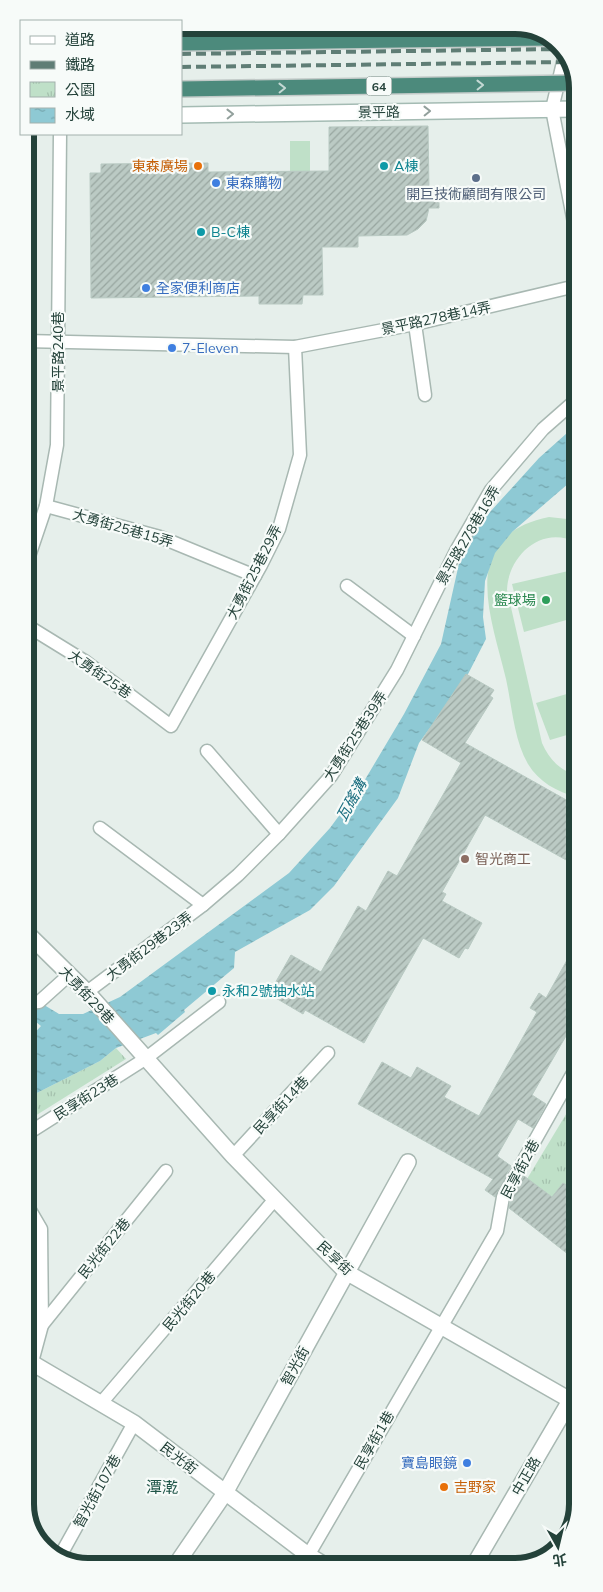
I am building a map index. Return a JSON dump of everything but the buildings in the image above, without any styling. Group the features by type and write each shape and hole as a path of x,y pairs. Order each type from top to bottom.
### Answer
{"highway":[{"path":"182,43 536,38"},
{"name":"64","path":"182,89 569,83"}],"street":[{"name":"景平路","path":"182,115 569,109"},
{"name":"大勇街29巷","path":"34,940 87,992 145,1059"},
{"name":"民享街","path":"145,1059 233,1156 346,1272 440,1325 569,1391"},
{"name":"智光街","path":"180,1558 225,1493 408,1162"},
{"name":"民光街","path":"34,1367 102,1402 134,1423 225,1493 301,1558"},
{"name":"中正路","path":"478,1558 569,1403"}],"lane":[{"path":"563,63 552,109 569,198"},
{"name":"景平路240巷","path":"34,541 46,506 57,445 60,135"},
{"name":"景平路278巷14弄","path":"34,341 295,347 415,324 569,288"},
{"path":"415,324 425,395"},
{"name":"大勇街25巷29弄","path":"171,726 255,576 279,529 300,455 295,347"},
{"name":"景平路278巷16弄","path":"414,636 456,551 491,490 543,429 569,406"},
{"name":"大勇街25巷15弄","path":"46,506 160,536 255,576"},
{"path":"347,586 414,636"},
{"name":"大勇街25巷","path":"34,630 86,662 171,726"},
{"name":"大勇街25巷39弄","path":"203,906 279,834 331,776 397,670 414,636"},
{"path":"207,751 279,834"},
{"name":"大勇街29巷23弄","path":"87,992 203,906 100,828"},
{"path":"34,1002 69,975"},
{"name":"民享街23巷","path":"34,1130 145,1059 219,1002"},
{"name":"民享街14巷","path":"233,1156 328,1053"},
{"name":"民享街2巷","path":"440,1325 497,1231 503,1197 569,1080"},
{"name":"民光街22巷","path":"42,1325 166,1171"},
{"name":"民光街20巷","path":"102,1402 275,1199"},
{"path":"34,1218 40,1229 42,1325 34,1349"},
{"name":"民享街1巷","path":"307,1558 440,1325"},
{"name":"智光街107巷","path":"63,1552 134,1423"}],"green space":[{"path":"290,141 310,141 310,171 290,171"},
{"path":"549,517 569,519 569,540 551,538 529,547 520,555 513,566 507,590 542,743 556,764 569,772 569,794 556,789 537,776 523,755 516,734 506,679 493,630 487,582 491,560 501,541 520,527"},
{"name":"籃球場","path":"569,571 569,619 524,632 512,584"},
{"path":"569,693 569,734 550,740 536,703"},
{"path":"116,1048 126,1059 34,1117 34,1094 100,1061"},
{"path":"569,1109 569,1194 552,1197 527,1179"}],"water":[{"name":"瓦磘溝","path":"569,431 569,483 512,532 495,553 485,581 483,617 486,639 466,678 419,743 398,798 334,886 310,910 235,952 234,968 184,1010 185,1012 158,1035 156,1033 116,1048 100,1061 34,1094 34,1034 41,1026 34,1020 34,999 59,1014 83,1014 120,997 289,873 330,828 363,783 404,714 441,644 460,559 470,534 539,458"}],"railway":[{"path":"182,54 553,49"},
{"path":"182,67 563,62"}],"place":[{"name":"東森廣場","path":"198,166"},
{"name":"A棟","path":"384,166"},
{"name":"開巨技術顧問有限公司","path":"476,178"},
{"name":"東森購物","path":"216,183"},
{"name":"B-C棟","path":"201,232"},
{"name":"全家便利商店","path":"146,288"},
{"name":"7-Eleven","path":"172,348"},
{"name":"籃球場","path":"546,600"},
{"name":"智光商工","path":"465,859"},
{"name":"永和2號抽水站","path":"212,991"},
{"name":"寶島眼鏡","path":"467,1463"},
{"name":"吉野家","path":"444,1487"}],"district":[{"name":"潭漧","path":"162,1487"}]}
